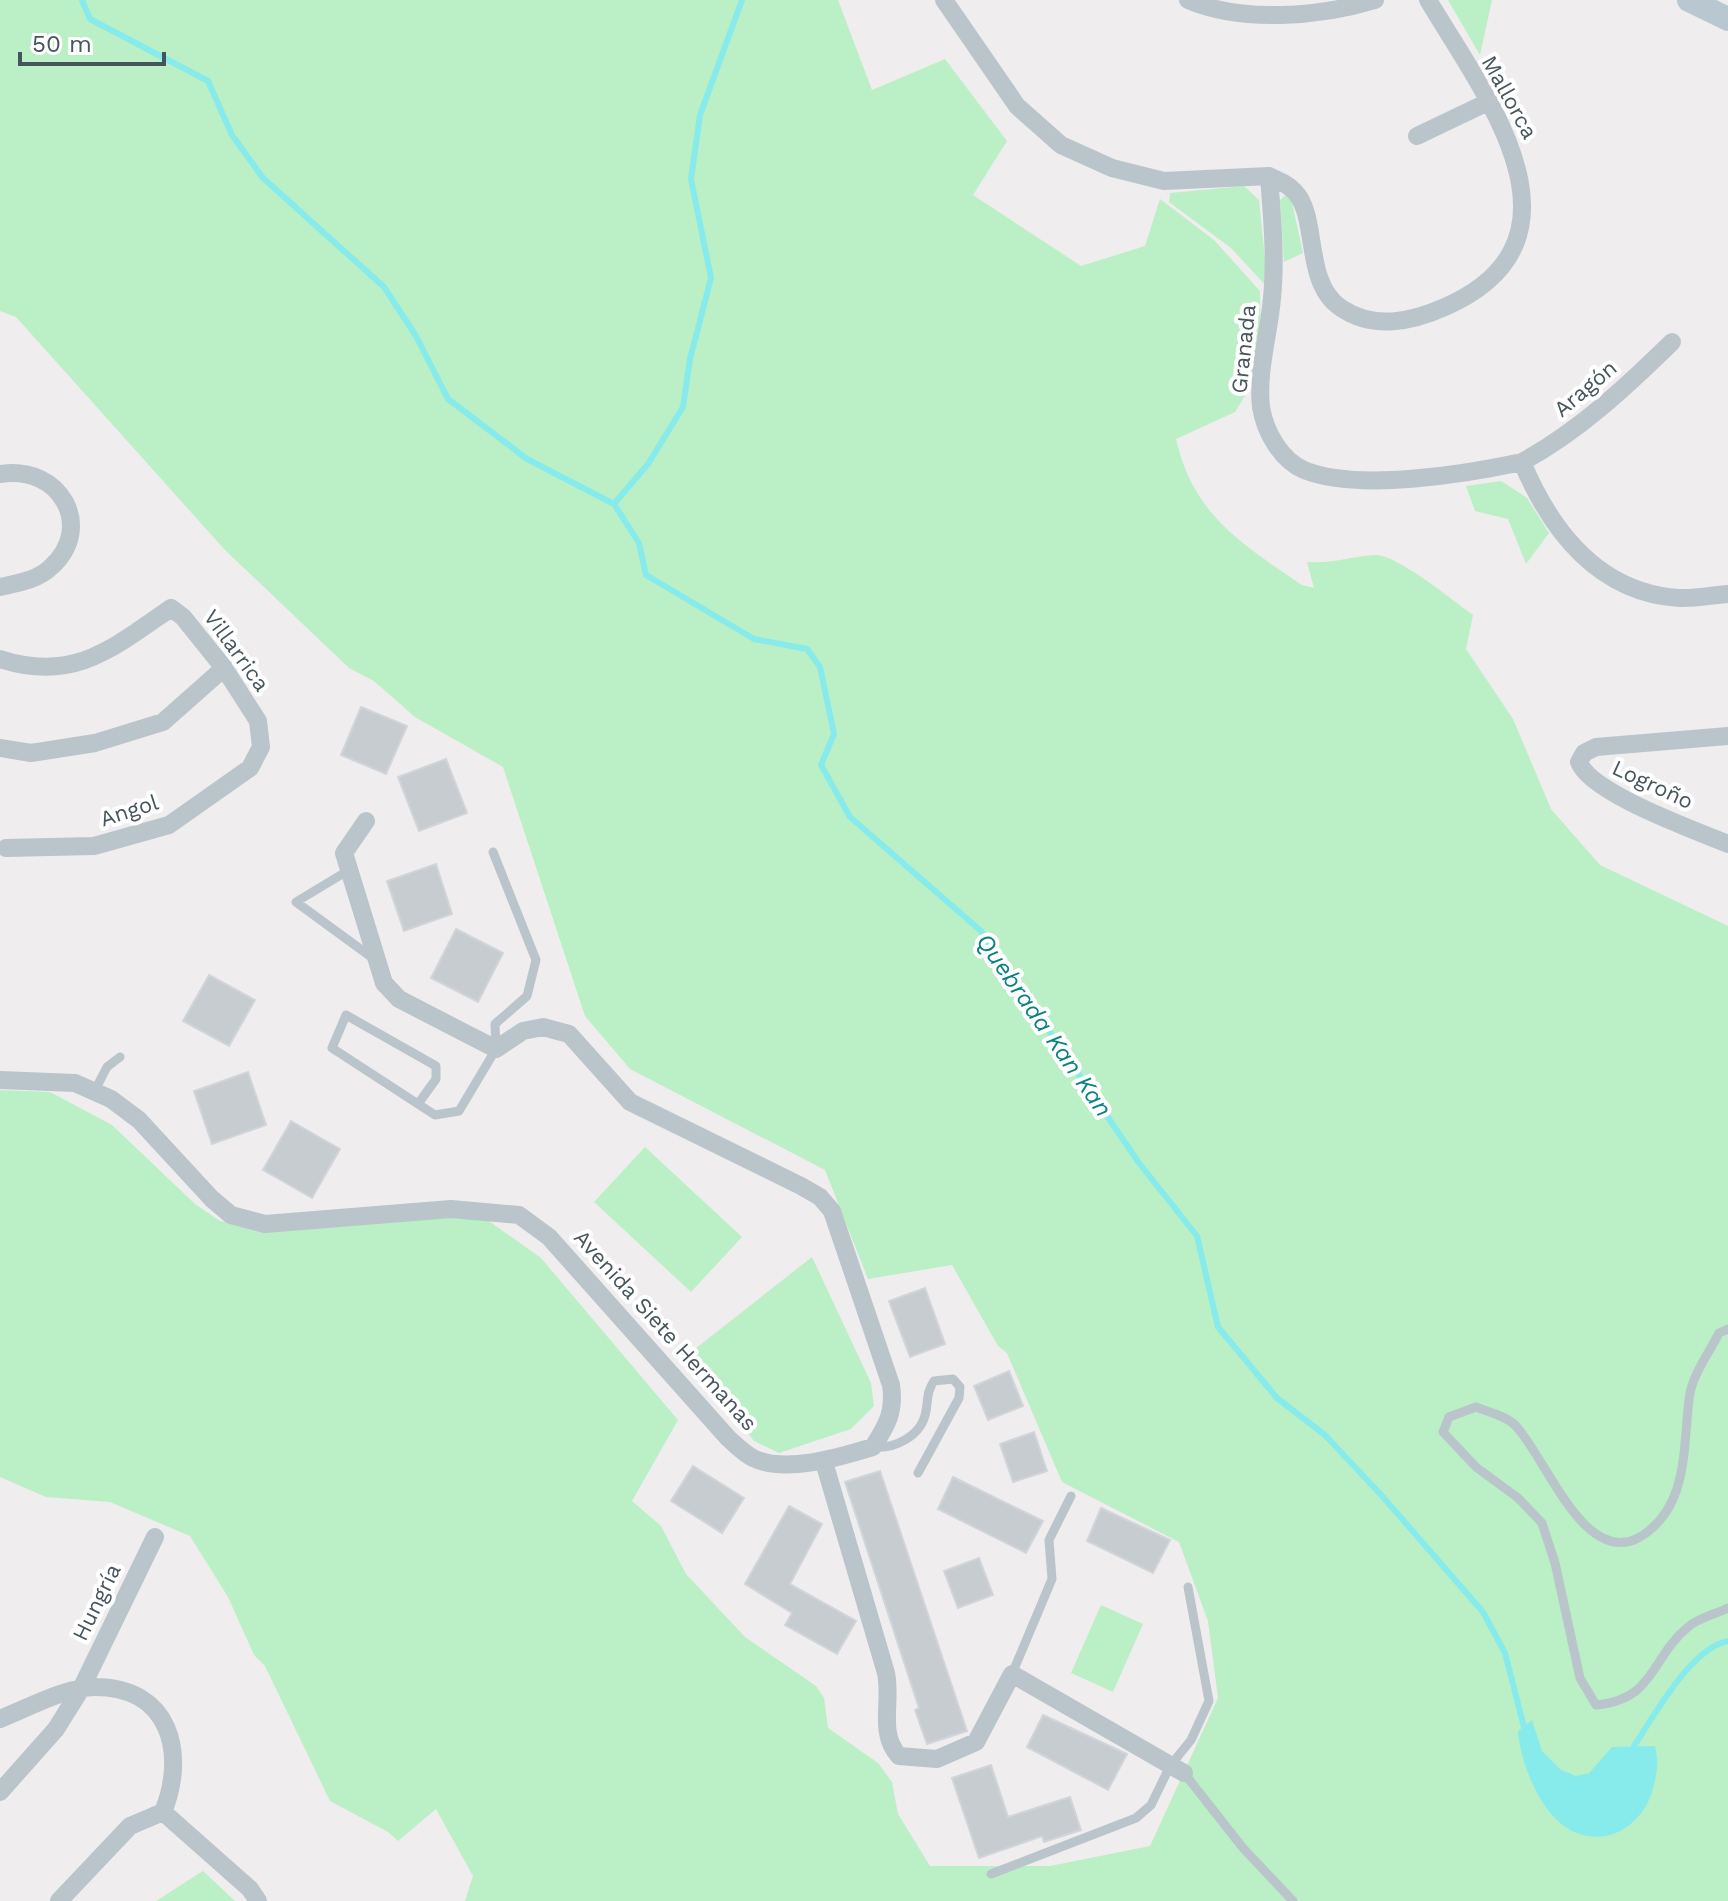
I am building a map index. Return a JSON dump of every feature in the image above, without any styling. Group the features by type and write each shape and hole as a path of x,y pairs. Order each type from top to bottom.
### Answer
{"street":[{"path":"944,0 1017,106 1061,145 1092,161 1164,181 1269,176"},
{"path":"1188,0 1237,11 1284,13 1346,9 1375,0"},
{"name":"Mallorca","path":"1269,176 1285,183 1300,199 1322,285 1339,307 1361,317 1397,323 1430,314 1461,300 1485,283 1505,260 1523,218 1524,193 1514,150 1428,0"},
{"path":"1417,136 1488,102"},
{"name":"Granada","path":"1269,176 1274,278 1262,363 1261,409 1277,450 1303,469 1359,479 1470,473 1522,462"},
{"name":"Aragón","path":"1522,462 1554,444 1583,421 1672,342"},
{"path":"1522,462 1554,524 1585,560 1613,581 1642,592 1681,599 1728,594"},
{"path":"0,474 21,471 43,478 60,494 70,526 65,548 52,567 33,579 0,587"},
{"name":"Villarrica","path":"0,659 37,667 87,661 102,655 171,608 183,617 224,668 258,721"},
{"path":"0,748 31,753 95,743 163,722 224,668"},
{"name":"Angol","path":"6,848 94,846 169,825 250,768 261,747 258,721"},
{"name":"Logroño","path":"1728,736 1596,747 1584,753 1579,762 1583,773 1602,788 1728,844"},
{"path":"366,821 344,853 384,983 399,999 496,1049 523,1031 543,1027 569,1034 630,1102 820,1197 832,1211 891,1385 894,1404 890,1420 873,1447"},
{"name":"Avenida Siete Hermanas","path":"0,1080 75,1083 94,1092 139,1120 212,1199 231,1215 265,1224 451,1209 519,1215 549,1237 728,1438 749,1457 764,1462 824,1462 873,1447"},
{"path":"824,1462 886,1673 890,1703 887,1738 890,1747 907,1758 937,1759 976,1742 1012,1674 1177,1770"},
{"name":"Hungría","path":"0,1792 56,1729 81,1689 155,1537"},
{"path":"0,1719 81,1689 123,1691 152,1706 171,1734 175,1766 163,1812"},
{"path":"59,1901 130,1826 163,1812"},
{"path":"163,1812 250,1889 258,1901"}],"lane":[{"path":"418,1104 436,1079 436,1066 346,1015 332,1048 418,1104 435,1115 459,1111 496,1049 495,1024 527,996 536,960 493,852"},
{"path":"349,870 296,902 377,961"},
{"path":"94,1092 107,1067 120,1057"},
{"path":"1728,1329 1719,1333 1691,1390 1682,1481 1652,1530 1632,1541 1610,1540 1586,1530 1560,1495 1537,1450 1512,1422 1476,1407 1449,1417 1443,1432 1476,1467 1518,1498 1542,1523 1561,1590 1580,1678 1596,1705 1615,1704 1644,1687 1688,1627 1728,1608"},
{"path":"873,1447 885,1448 905,1442 924,1418 927,1395 934,1381 953,1379 960,1387 959,1398 918,1473"},
{"path":"1012,1674 1052,1579 1048,1547 1071,1496"},
{"path":"991,1874 1145,1813 1177,1770 1209,1701 1188,1587"},
{"path":"1177,1770 1293,1901"}],"green space":[{"path":"0,0 838,0 872,90 945,59 1007,141 973,195 1081,266 1145,246 1160,199 1214,240 1260,291 1261,369 1235,412 1176,439 1194,488 1208,508 1240,541 1302,585 1314,588 1307,562 1376,555 1411,570 1473,615 1466,649 1513,719 1551,809 1600,865 1728,926 1728,1901 465,1901 473,1876 436,1809 398,1841 388,1832 330,1801 265,1666 254,1655 228,1597 190,1536 110,1502 46,1497 0,1477 0,1090 50,1092 112,1125 195,1204 220,1221 260,1227 482,1216 541,1258 678,1420 632,1501 661,1526 686,1574 745,1637 816,1686 824,1698 828,1728 878,1763 892,1782 898,1814 930,1866 1050,1866 1150,1846 1218,1698 1208,1621 1179,1542 1062,1482 1007,1353 998,1346 952,1265 868,1279 825,1170 630,1069 585,1016 503,767 415,717 374,681 349,668 225,550 16,317 0,311"},
{"path":"1448,0 1492,0 1480,55"},
{"path":"1244,186 1259,200 1268,288 1231,248 1169,202 1170,193"},
{"path":"1287,194 1291,198 1303,253 1284,262 1280,200"},
{"path":"1501,481 1527,498 1549,533 1526,564 1508,519 1475,511 1466,486"},
{"path":"645,1147 742,1237 691,1292 594,1202"},
{"path":"812,1257 871,1383 874,1406 851,1429 779,1453 754,1441 686,1356"},
{"path":"1101,1605 1143,1624 1113,1692 1071,1673"},
{"path":"203,1871 235,1901 156,1901"}],"water":[{"path":"1532,1720 1542,1751 1561,1770 1576,1776 1589,1773 1612,1747 1655,1746 1656,1778 1641,1814 1620,1831 1595,1837 1567,1828 1557,1820 1540,1798 1523,1756 1518,1731"}],"building":[{"path":"361,707 407,726 386,774 341,755"},
{"path":"446,759 467,813 419,831 398,777"},
{"path":"436,864 452,914 404,931 387,881"},
{"path":"456,929 503,953 478,1002 431,978"},
{"path":"209,975 255,1000 229,1046 183,1021"},
{"path":"248,1072 266,1125 212,1144 194,1091"},
{"path":"291,1121 340,1149 312,1198 263,1170"},
{"path":"925,1288 945,1344 910,1357 889,1301"},
{"path":"1009,1371 1023,1406 988,1420 974,1386"},
{"path":"1034,1432 1047,1471 1013,1482 1000,1444"},
{"path":"693,1466 744,1498 722,1533 671,1501"},
{"path":"880,1471 967,1731 927,1744 915,1710 919,1708 845,1482"},
{"path":"953,1477 1043,1521 1026,1553 938,1509"},
{"path":"789,1506 822,1524 790,1584 856,1621 837,1654 785,1625 792,1613 745,1584"},
{"path":"1101,1508 1170,1540 1153,1573 1087,1541"},
{"path":"979,1558 993,1595 958,1608 944,1571"},
{"path":"1043,1715 1127,1754 1108,1790 1027,1747"},
{"path":"991,1765 1008,1817 1070,1797 1081,1830 1044,1842 1042,1836 979,1858 952,1778"}],"waterway":[{"name":"Quebrada Kan Kan","path":"82,0 90,19 208,81 232,135 263,178 384,287 416,336 448,399 527,459 614,504 639,543 646,575 754,639 807,649 820,667 834,734 821,765 850,817 981,931 1139,1163 1197,1236 1218,1327 1277,1398 1325,1435 1483,1612 1505,1653 1525,1731"},
{"path":"614,504 648,464 683,407 690,359 711,278 691,179 700,115 742,0"},
{"path":"1633,1754 1634,1746 1687,1669 1714,1646 1728,1641"}]}
